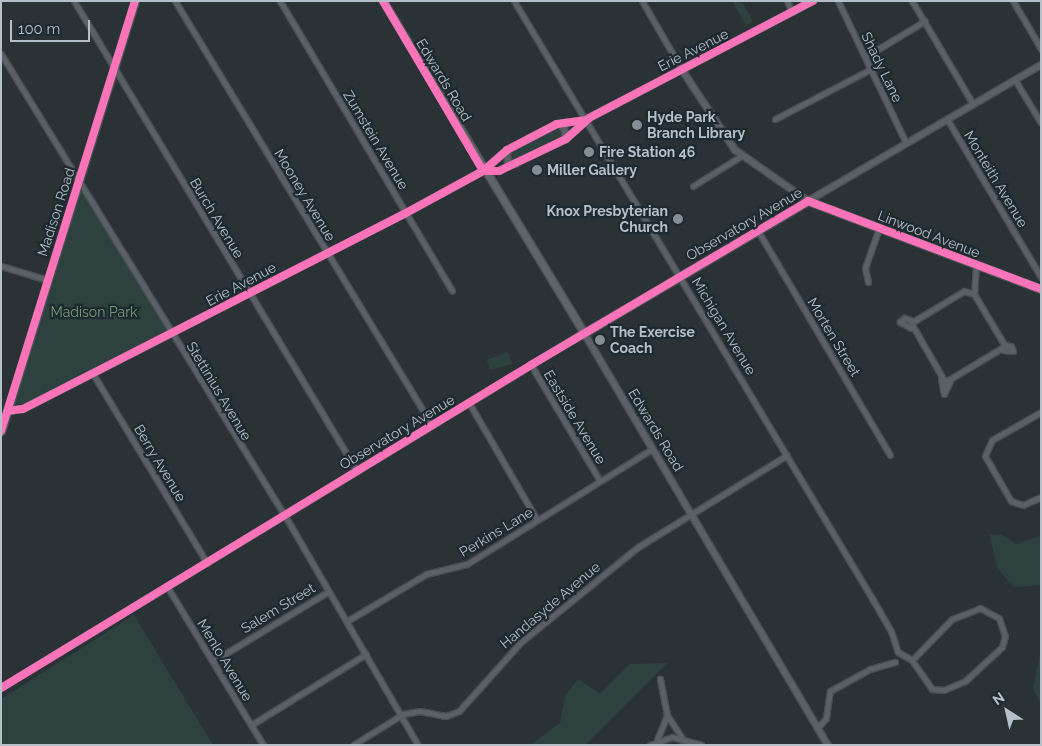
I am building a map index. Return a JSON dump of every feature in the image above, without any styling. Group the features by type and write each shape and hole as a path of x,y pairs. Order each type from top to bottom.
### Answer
{"main road":[{"name":"Madison Road","path":"1,431 135,1"},
{"name":"Edwards Road","path":"384,1 483,171 584,333"},
{"name":"Observatory Avenue","path":"584,333 808,201"},
{"name":"Linwood Avenue","path":"808,201 976,266 1039,288"}],"street":[{"name":"Burch Avenue","path":"74,1 356,471"},
{"name":"Mooney Avenue","path":"175,1 432,425"},
{"name":"Zumstein Avenue","path":"280,1 452,291"},
{"name":"Michigan Avenue","path":"514,1 891,630 898,652 912,660 932,688 955,687 1002,647 1003,626 990,610 970,609 948,622 912,660"},
{"path":"642,1 722,135 741,156 808,201"},
{"path":"787,1 792,12"},
{"name":"Erie Avenue","path":"8,411 23,409 406,213 483,171 507,150 557,124 584,120 813,1"},
{"name":"Shady Lane","path":"838,1 906,143"},
{"path":"912,1 973,104"},
{"path":"1013,1 1041,49"},
{"path":"865,57 924,21"},
{"name":"Stettinius Avenue","path":"1,54 347,621 403,714 418,745"},
{"name":"Observatory Avenue","path":"808,201 1041,65"},
{"path":"775,118 871,70"},
{"path":"1015,80 1041,123"},
{"name":"Erie Avenue","path":"483,171 495,172 516,164 566,139 584,120"},
{"name":"Monteith Avenue","path":"947,120 1041,278 1039,288"},
{"path":"557,124 564,127 566,139"},
{"path":"507,150 508,163 516,164"},
{"path":"693,186 741,156"},
{"path":"868,282 865,268 878,228"},
{"name":"Morten Street","path":"758,231 890,455"},
{"path":"1,266 48,280"},
{"path":"972,280 974,294 1004,348 950,381 944,394 941,380 912,328 900,322 902,318 913,320 964,291 972,280 976,266"},
{"path":"964,291 974,294"},
{"path":"912,328 913,320"},
{"name":"Observatory Avenue","path":"1,688 584,333"},
{"name":"Edwards Road","path":"584,333 828,745"},
{"name":"Eastside Avenue","path":"531,365 600,481"},
{"name":"Berry Avenue","path":"93,374 207,563"},
{"path":"941,380 950,381"},
{"path":"469,403 537,520"},
{"path":"1041,412 988,444 986,459 996,478 1016,504 1028,504 1041,497"},
{"name":"Perkins Lane","path":"347,621 426,574 467,564 652,449"},
{"name":"Handasyde Avenue","path":"403,714 420,712 446,716 459,711 521,642 638,547 787,455"},
{"name":"Menlo Avenue","path":"168,588 263,745"},
{"name":"Salem Street","path":"213,661 328,591"},
{"path":"251,725 366,654"},
{"path":"818,727 827,715 830,691 870,669 895,662"},
{"path":"660,679 667,715 682,738"},
{"path":"353,745 403,714"},
{"path":"657,740 667,715"},
{"path":"650,745 657,740 682,738 701,745"}],"green space":[{"path":"732,1 742,1 753,22 746,26"},
{"path":"558,127 563,130 562,137 516,161 510,160 510,152"},
{"name":"Madison Park","path":"79,182 171,334 23,409 8,411"},
{"path":"507,352 513,364 490,370 487,360"},
{"path":"989,534 1002,535 1016,544 1041,536 1041,585 1015,587 1007,580 997,567"},
{"path":"134,615 213,745 1,745 1,699"},
{"path":"1041,651 1041,705 1033,688"},
{"path":"667,663 585,745 530,745 560,723 565,696 578,679 600,694 630,664"}],"cycle path":[{"path":"1,431 135,1"},
{"path":"383,1 483,171"},
{"path":"483,171 499,171 566,139 589,118 813,1"},
{"path":"8,411 23,409 406,213 483,171 507,150 557,124 585,120"},
{"path":"1,688 531,365 808,201 1041,289"}],"place":[{"name":"Hyde Park Branch Library","path":"637,125"},
{"name":"Fire Station 46","path":"589,152"},
{"name":"Miller Gallery","path":"537,170"},
{"name":"Knox Presbyterian Church","path":"678,219"},
{"name":"The Exercise Coach","path":"600,340"}]}
